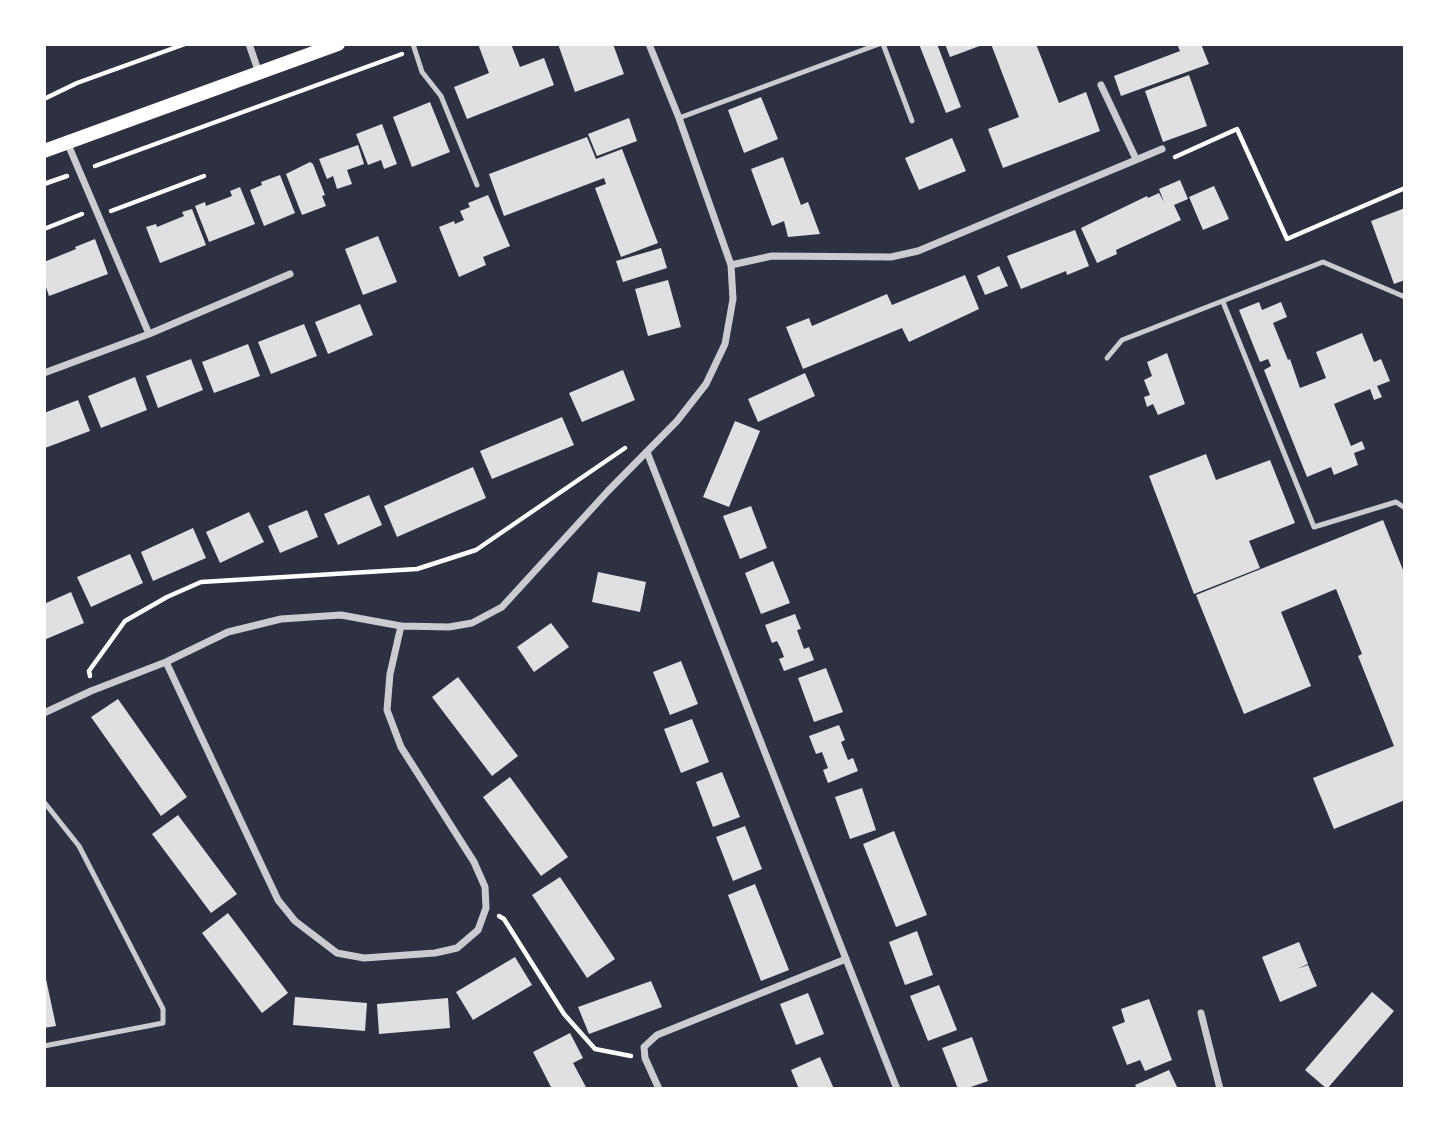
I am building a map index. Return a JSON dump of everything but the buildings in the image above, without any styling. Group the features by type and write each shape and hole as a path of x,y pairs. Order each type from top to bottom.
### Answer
{"main road":[{"path":"44,151 338,44"}],"street":[{"path":"249,44 258,73"},
{"path":"44,713 91,691 166,662 228,632 281,619 341,615 401,626 449,627 472,623 502,607 647,452 706,384 725,344 733,299 731,265 649,44"},
{"path":"1101,85 1136,159"},
{"path":"67,142 149,334"},
{"path":"731,265 772,256 891,257 918,251 1161,149"},
{"path":"44,373 149,334 290,274"},
{"path":"647,452 897,1089"},
{"path":"166,662 278,900 295,921 337,953 364,958 435,953 457,948 478,930 486,908 485,887 474,862 401,747 387,710 390,674 401,626"},
{"path":"659,1089 645,1058 645,1047 657,1035 846,959"},
{"path":"1201,1013 1220,1089"}],"lane":[{"path":"678,118 881,44 912,121"},
{"path":"414,46 422,72 441,96 477,185"},
{"path":"1107,358 1122,340 1323,262 1405,297"},
{"path":"1223,302 1314,527 1396,502 1405,508"},
{"path":"44,802 79,846 163,1009 163,1023 44,1046"}],"path":[{"path":"44,99 77,83 185,44"},
{"path":"44,184 414,46"},
{"path":"1161,149 1166,161 1237,129 1287,239 1405,188"},
{"path":"44,229 204,176"},
{"path":"91,691 89,671 125,621 167,597 201,582 417,569 476,550 628,446 647,452"},
{"path":"486,908 505,919 564,1014 595,1049 645,1058"}]}
